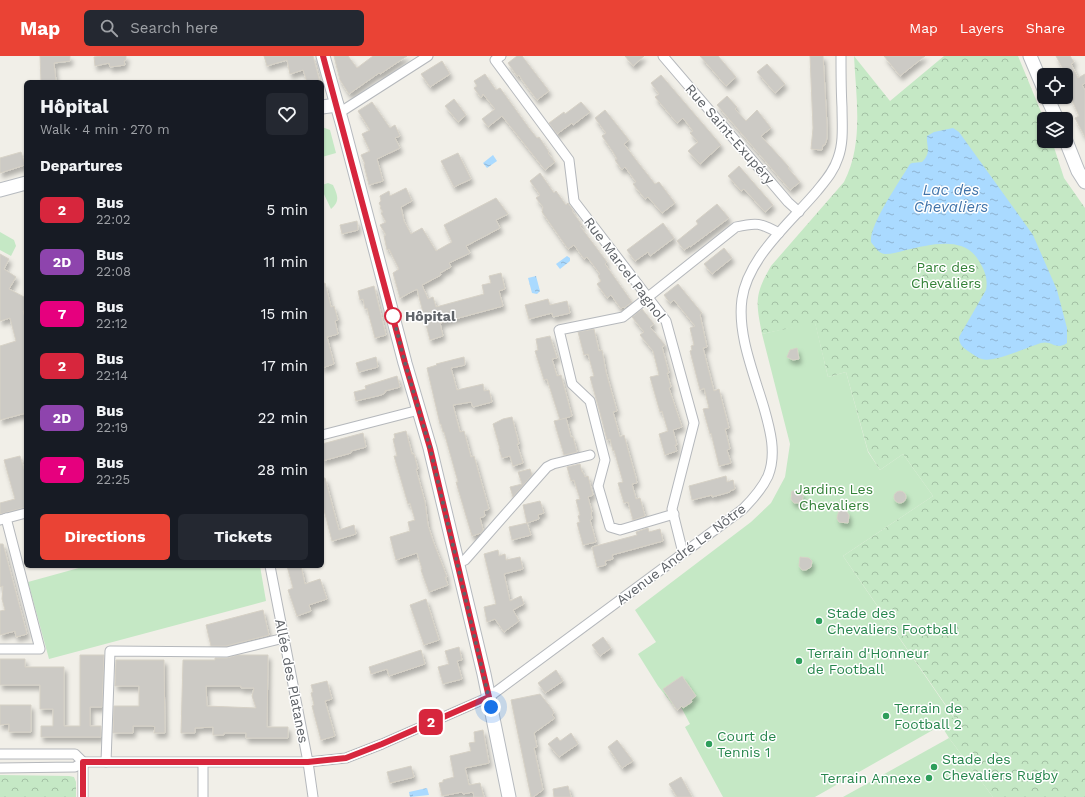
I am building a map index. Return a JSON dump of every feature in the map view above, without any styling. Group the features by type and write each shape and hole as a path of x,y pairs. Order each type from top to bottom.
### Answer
{"main road":[{"path":"323,56 405,363 430,448 489,697 509,797"},
{"path":"1030,56 1037,72"},
{"path":"324,107 338,109"},
{"path":"1070,148 1083,173"},
{"path":"0,190 24,184"}],"street":[{"path":"338,109 428,56"},
{"name":"Rue Marcel Pagnol","path":"501,56 495,60 569,160 574,201 666,321 694,423 672,509 684,553"},
{"name":"Rue Saint-Exupéry","path":"663,56 788,202 799,212"},
{"name":"Avenue André Le Nôtre","path":"83,762 308,762 346,758 382,744 489,697 743,509 759,492 768,475 771,464 772,436 745,342 740,319 742,298 746,282 756,263 779,233 799,212 835,167 839,157 843,135 841,56"},
{"path":"674,514 620,530 610,527 598,486 605,460 590,401 572,384 560,330 622,317 736,227 747,224 760,224 779,233"},
{"path":"324,435 419,410"},
{"path":"458,563 465,560 547,467 553,464 590,455"},
{"path":"0,649 40,649 3,519 24,514"},
{"name":"Allée des Platanes","path":"270,568 308,762 313,797"},
{"path":"106,762 110,651 227,652 284,638"},
{"path":"0,754 75,754 83,762 83,797"},
{"path":"0,768 75,767 83,762"},
{"path":"203,763 203,797"}],"green space":[{"name":"Parc des Chevaliers","path":"854,56 890,101 944,56 1018,56 1041,112 1037,112 1037,148 1054,148 1064,178 1085,208 1085,797 993,797 949,738 941,725 954,717 843,556 933,496 903,454 880,470 868,451 846,372 828,377 815,323 762,334 758,314 758,299 765,276 771,266 844,182 854,152 857,104"},
{"path":"324,128 330,130 336,153 324,156"},
{"path":"328,183 333,185 336,191 337,200 331,209 324,194 324,184"},
{"path":"0,232 14,240 16,246 11,256 0,250"},
{"name":"Jardins Les Chevaliers","path":"815,322 828,377 846,372 868,452 880,470 903,454 933,496 843,556 954,718 815,797 723,797 685,727 690,724 681,707 677,710 658,686 638,654 656,642 635,610 751,522 771,503 785,477 790,444 762,334"},
{"path":"79,568 260,568 266,601 49,659 28,582"},
{"name":"Stade des Chevaliers Rugby","path":"949,738 993,797 843,797"},
{"path":"0,775 74,777 76,782 76,797 0,797"}],"water":[{"name":"Lac des Chevaliers","path":"953,128 959,132 1033,235 1057,290 1067,328 1067,343 1057,346 1045,342 994,359 987,360 978,358 963,347 959,337 986,290 987,282 984,272 973,253 956,245 936,244 885,254 875,248 871,242 872,234 880,214 910,164 922,162 927,155 927,136 934,132"},
{"path":"493,155 497,161 487,168 483,163"},
{"path":"567,256 570,258 570,261 560,269 556,264"},
{"path":"536,276 540,291 537,294 532,293 528,278"},
{"path":"427,788 429,795 410,797 409,792"}],"building":[{"path":"40,56 70,56 70,61 54,63 56,80 41,80"},
{"path":"126,56 126,60 124,61 125,65 110,67 109,63 95,66 94,57"},
{"path":"264,56 313,56 319,80 306,80 303,70 290,74 287,60 267,66"},
{"path":"334,56 348,56 357,68 373,56 407,56 349,94 340,80"},
{"path":"517,56 522,56 549,91 537,100 519,75 517,76 508,63"},
{"path":"625,56 644,56 633,66"},
{"path":"700,56 718,56 736,77 726,86"},
{"path":"810,56 823,56 827,138 822,150 811,149 813,128"},
{"path":"884,56 925,56 900,76"},
{"path":"1056,56 1070,56 1074,62 1071,64 1073,68 1062,68"},
{"path":"442,61 450,74 430,87 421,74"},
{"path":"767,64 785,84 775,93 757,72"},
{"path":"1073,68 1078,78 1085,74 1085,83 1082,85 1085,90 1085,137 1075,118 1079,116 1073,103"},
{"path":"485,74 496,90 500,88 529,128 537,138 539,137 549,152 548,153 555,162 545,170 502,116 488,127 482,119 495,109 483,94 481,98 474,88 477,86 474,81"},
{"path":"661,75 721,145 700,164 688,151 698,142 690,133 693,131 683,118 677,123 655,97 659,94 651,83"},
{"path":"727,96 737,107 735,109 746,121 757,110 771,128 761,136 789,167 788,168 800,182 790,190 717,105"},
{"path":"454,99 466,115 458,122 445,106"},
{"path":"372,102 390,128 395,125 400,136 395,138 400,148 377,159 383,181 369,185 365,164 361,155 370,151 362,134 370,130 358,111"},
{"path":"581,102 590,112 573,125 572,123 557,134 549,123 564,112 565,114"},
{"path":"605,110 629,140 624,144 636,160 655,184 659,182 675,203 662,213 648,197 645,199 633,184 636,182 625,167 622,170 615,160 617,159 602,136 606,133 595,118"},
{"path":"21,152 24,165 0,173 0,158"},
{"path":"458,153 471,179 454,187 441,161"},
{"path":"739,166 773,205 765,212 744,189 741,191 728,176"},
{"path":"540,173 554,193 556,191 566,205 568,203 573,210 572,211 582,225 580,226 607,262 605,264 632,302 624,308 623,307 621,309 611,295 607,298 597,284 601,281 598,276 600,274 587,257 584,259 574,245 568,249 542,212 543,207 536,198 540,195 530,181"},
{"path":"406,188 412,201 401,207 404,221 411,234 422,228 436,251 452,242 444,225 496,198 508,214 496,220 500,228 466,246 470,253 449,263 451,267 440,273 441,275 422,285 428,299 433,297 436,307 484,294 482,285 491,283 489,276 501,273 505,289 499,291 503,306 440,323 443,336 430,340 417,289 400,298 393,273 399,269 389,249 387,250 384,236 386,235 380,225 386,222 381,213 383,212 379,203 381,201 380,196 389,191 390,196"},
{"path":"717,204 729,218 684,250 677,241 698,224 696,221"},
{"path":"357,221 358,230 342,234 340,225"},
{"path":"663,223 674,238 650,256 648,252 635,261 627,250"},
{"path":"724,248 732,258 712,274 704,264"},
{"path":"0,254 9,259 4,269 16,277 9,289 24,297 24,414 0,420 0,346 16,341 10,318 0,321"},
{"path":"324,283 331,307 334,306 338,320 335,321 338,334 327,337 334,364 324,367"},
{"path":"678,284 702,313 700,315 707,347 703,348 714,391 719,389 729,428 725,429 730,449 727,450 731,463 719,466 711,433 710,434 703,409 709,408 704,388 700,390 690,351 692,350 691,346 694,345 690,328 695,326 674,300 670,303 664,295"},
{"path":"374,286 386,335 375,338 367,308 365,309 363,299 360,300 358,291"},
{"path":"548,299 550,305 567,301 570,313 553,317 552,313 529,319 525,305"},
{"path":"642,309 654,324 650,327 665,345 662,347 669,373 667,373 671,387 669,388 682,427 673,430 677,451 665,455 659,434 668,431 662,411 660,412 650,377 659,375 653,351 640,335 644,332 632,317"},
{"path":"594,329 599,351 602,350 606,372 617,411 613,412 620,437 624,435 636,478 637,483 632,484 636,499 640,498 645,516 633,520 628,502 624,503 618,483 623,482 610,439 607,440 590,377 594,376 588,354 584,355 578,332"},
{"path":"550,336 557,358 552,359 557,376 561,375 572,416 560,420 547,379 544,380 535,351 538,350 536,339"},
{"path":"797,348 799,359 793,360 787,357 790,350"},
{"path":"376,357 378,367 359,372 356,363"},
{"path":"464,357 465,365 451,368 457,390 483,384 484,391 489,390 492,402 473,407 471,402 453,405 460,432 464,431 471,457 474,456 489,509 484,511 485,516 480,518 483,530 481,533 472,536 456,482 458,482 444,432 440,424 427,368 437,365 436,364"},
{"path":"397,376 400,387 385,391 385,393 381,395 356,401 354,392 366,389 365,386"},
{"path":"512,417 519,444 517,444 523,463 513,466 510,456 502,458 493,424 503,419"},
{"path":"566,418 577,452 564,455 554,421"},
{"path":"406,431 412,454 414,454 418,469 416,469 425,502 428,525 447,577 445,577 448,585 429,592 417,553 396,560 390,537 410,531 408,522 415,520 410,503 408,504 394,456 397,456 393,439 395,438 394,434"},
{"path":"363,433 366,447 324,460 324,443"},
{"path":"20,456 24,469 24,508 0,514 0,503 15,499 4,460"},
{"path":"580,464 585,477 588,476 593,495 588,497 592,512 592,519 590,520 596,542 583,545 577,523 580,522 578,516 580,515 576,500 580,499 574,480 571,481 567,467"},
{"path":"530,469 532,475 513,497 510,487 522,484 518,472"},
{"path":"726,476 727,482 733,480 735,489 712,497 712,495 692,500 689,486"},
{"path":"324,478 339,530 354,525 356,534 332,541 324,510"},
{"path":"792,491 800,492 803,496 802,503 794,503 791,499"},
{"path":"902,491 905,492 905,502 898,503 895,502 894,495 895,492"},
{"path":"540,501 544,513 538,515 539,519 527,523 523,505"},
{"path":"839,510 846,511 849,515 848,523 839,522 837,518"},
{"path":"527,523 531,535 512,540 509,527"},
{"path":"648,528 649,532 660,529 663,541 612,555 613,559 605,561 606,565 597,567 592,547 637,535 636,532"},
{"path":"0,544 3,544 27,634 16,637 15,631 0,635 0,611 5,610 2,599 3,586 0,587"},
{"path":"498,550 499,556 505,554 506,560 520,557 523,569 504,574 510,601 521,596 524,604 513,610 519,621 504,632 495,619 487,622 484,607 496,604 484,554"},
{"path":"800,557 809,558 812,561 811,567 806,570 802,570 799,566"},
{"path":"288,568 301,568 305,584 320,579 327,599 309,605 311,611 297,616 288,590 293,588"},
{"path":"426,599 439,640 424,645 410,605"},
{"path":"263,610 269,635 226,646 211,646 206,625"},
{"path":"603,637 611,648 600,656 592,645"},
{"path":"459,647 462,660 457,661 462,679 443,684 438,667 449,664 445,651"},
{"path":"421,650 425,664 389,676 387,669 371,674 369,667"},
{"path":"80,655 104,655 102,707 90,707 90,726 101,726 101,737 41,737 41,726 53,726 53,709 40,709 40,685 0,685 0,659 25,659 25,667 64,667 64,726 80,726"},
{"path":"238,655 268,655 267,727 288,727 288,738 246,738 246,733 224,733 224,735 213,735 213,727 195,728 195,733 181,733 183,660 215,660 215,658 227,658","holes":["206,686 241,686 241,688 254,688 252,696 256,708 207,706"]},
{"path":"116,660 164,660 165,733 154,733 155,727 152,726 133,726 133,733 113,733 114,706 139,706 139,686 115,686"},
{"path":"556,670 563,681 545,693 538,683"},
{"path":"682,676 696,696 691,700 692,702 677,710 663,689"},
{"path":"327,681 332,699 325,701 335,736 321,740 312,706 314,705 311,685"},
{"path":"540,694 552,709 554,713 552,715 555,718 534,733 537,747 534,748 543,790 531,797 511,700"},
{"path":"0,705 31,705 31,732 9,732 9,724 0,725"},
{"path":"483,730 489,763 465,768 469,785 480,783 484,797 474,797 473,792 463,794 462,792 442,796 439,783 443,782 443,780 454,777 450,756 471,751 469,743 475,742 474,732"},
{"path":"571,733 578,744 559,757 548,744 557,737 560,741"},
{"path":"617,740 633,761 622,768 608,747"},
{"path":"411,766 414,777 390,783 387,772"},
{"path":"681,777 692,797 677,797 669,784"},
{"path":"568,786 571,797 554,797 553,789"}],"bus line":[{"name":"2","path":"83,797 83,762 308,762 346,758 382,744 489,697 430,448 405,363 343,126 323,56"}],"place":[{"name":"Hôpital","path":"393,316"},
{"name":"Stade des Chevaliers Football","path":"819,621"},
{"name":"Terrain d'Honneur de Football","path":"799,661"},
{"name":"Terrain de Football 2","path":"886,716"},
{"name":"Court de Tennis 1","path":"709,744"},
{"name":"Stade des Chevaliers Rugby","path":"934,767"},
{"name":"Terrain Annexe","path":"929,778"}],"route":[{"path":"393,316 392,312 405,363 430,448 491,707"}]}
